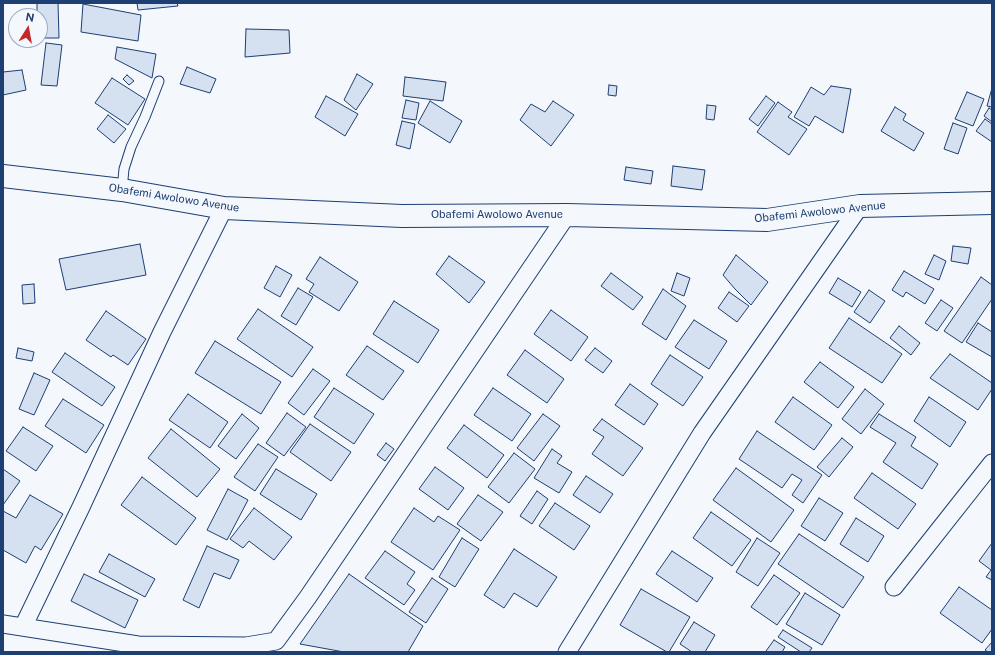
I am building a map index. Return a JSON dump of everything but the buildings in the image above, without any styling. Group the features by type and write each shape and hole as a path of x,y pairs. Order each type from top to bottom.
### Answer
{"main road":[{"name":"Obafemi Awolowo Avenue","path":"3,176 122,190 224,208 402,216 567,215 767,220 860,206 992,203"}],"street":[{"path":"567,652 702,433 860,206"},
{"path":"23,627 81,507 162,332 224,208"},
{"path":"3,624 138,645 246,646 276,641 308,597 567,215"},
{"path":"894,587 992,463"}],"lane":[{"path":"122,190 124,169 131,147 145,118 159,81"}]}
